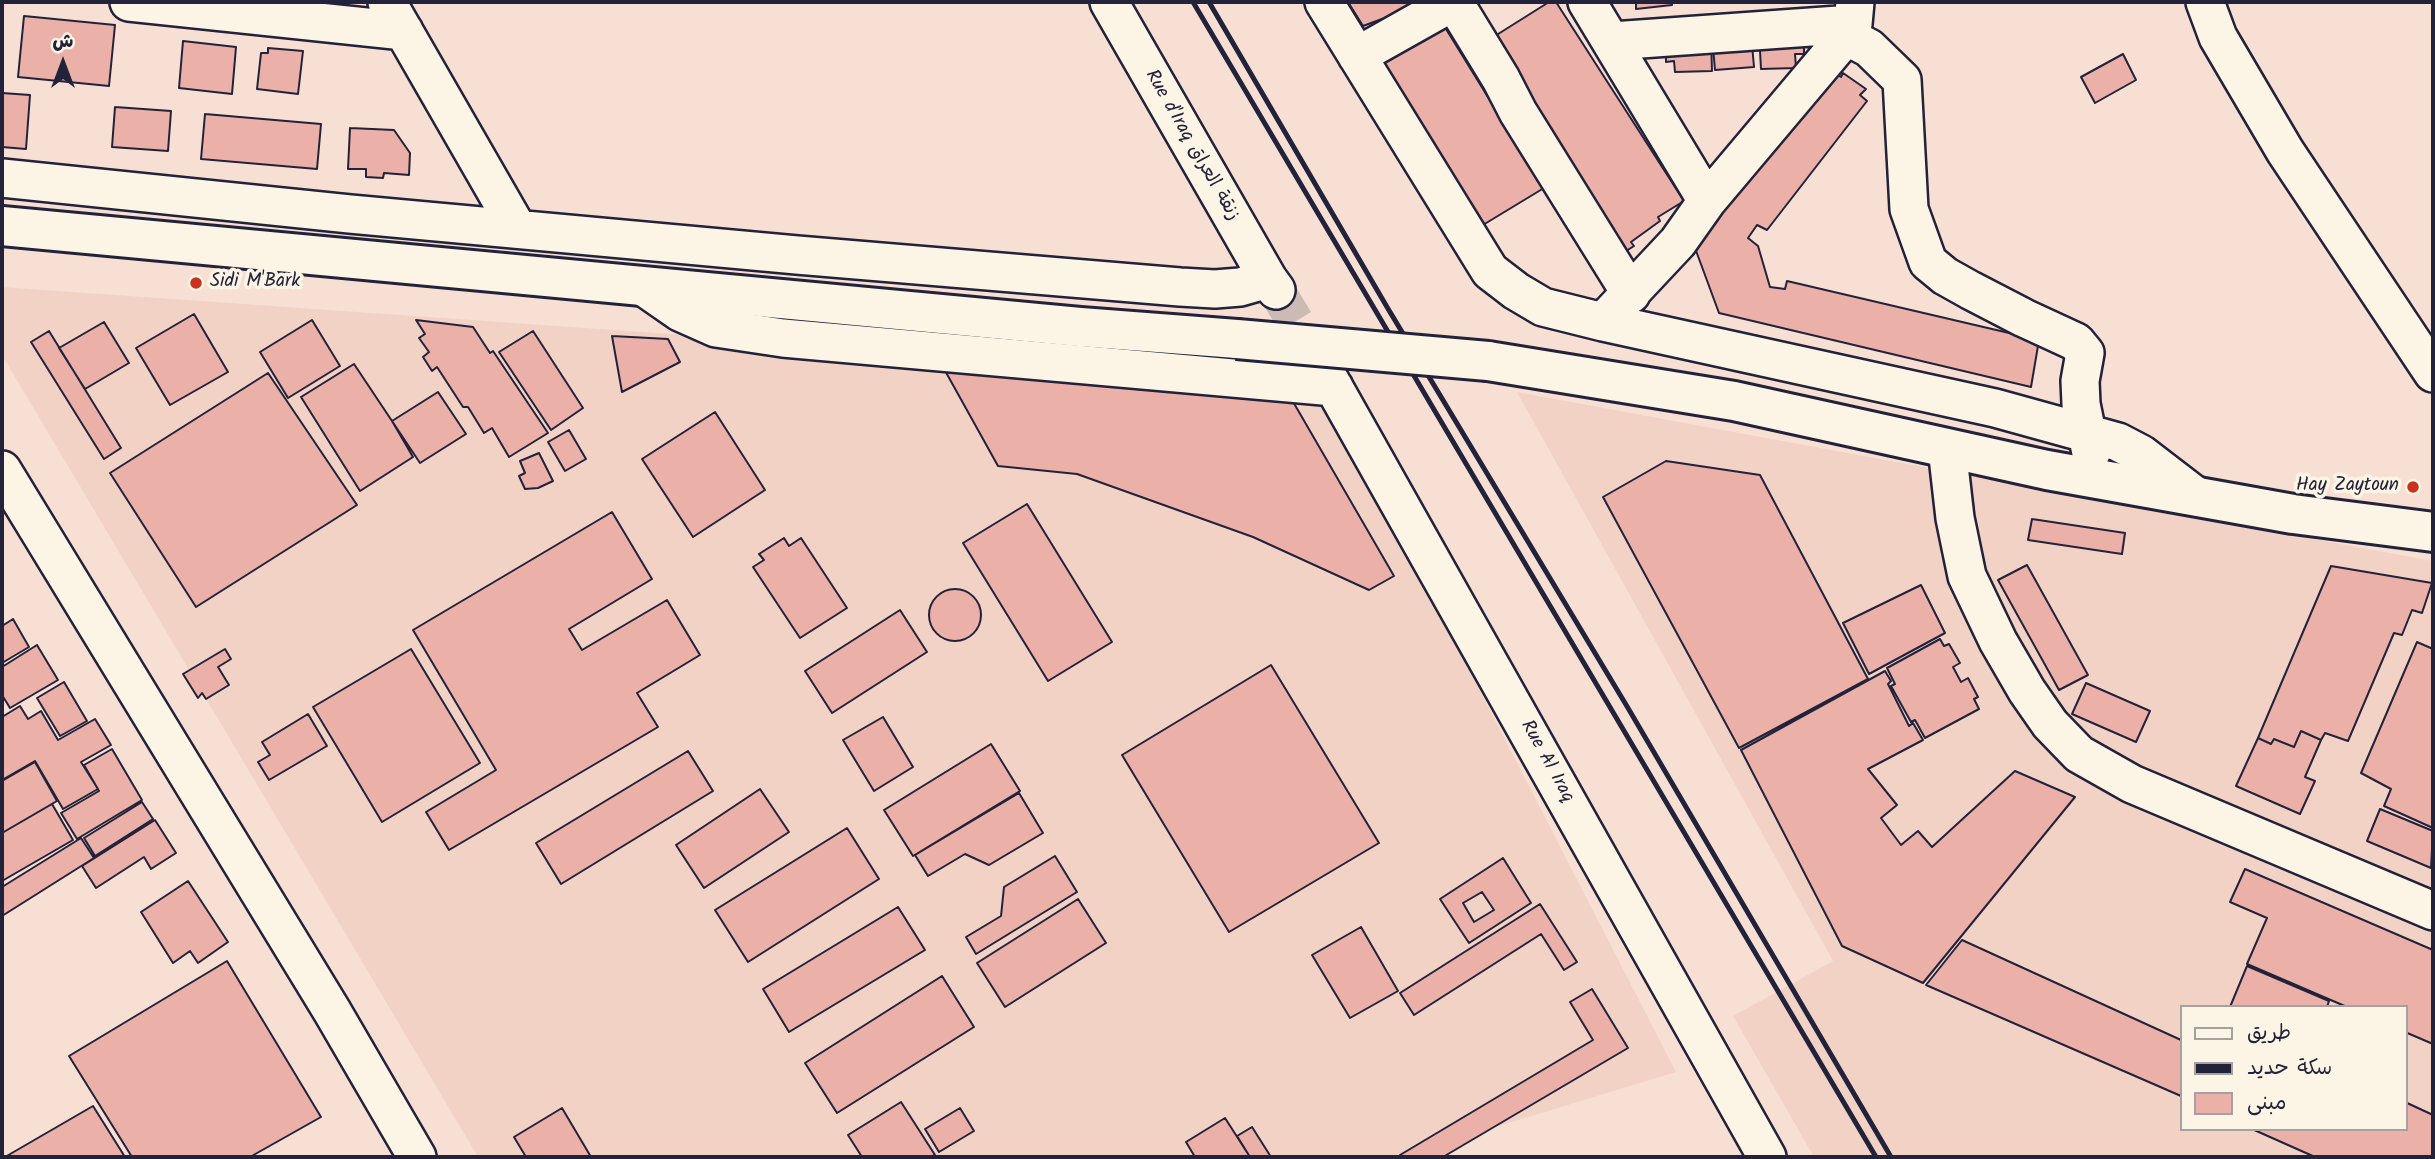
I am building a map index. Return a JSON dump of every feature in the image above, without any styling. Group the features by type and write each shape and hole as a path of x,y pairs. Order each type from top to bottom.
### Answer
{"main road":[{"path":"2,226 644,287 1488,361 1734,401 1947,448 2197,497 2293,514 2433,532"}],"street":[{"path":"129,2 396,16 517,228"},
{"name":"Rue d'Iraq زنقة العراق","path":"517,228 797,256 1215,289 1272,284 1108,2"},
{"path":"1324,2 1490,271 1543,307 1995,408 2118,442 2141,454 2197,497"},
{"path":"1357,56 1454,2 1631,294"},
{"path":"1587,2 1707,201"},
{"path":"2205,2 2218,37 2285,151 2433,373"},
{"path":"1603,322 1678,242 1707,201 1851,21"},
{"path":"1612,41 1851,21"},
{"path":"1851,21 1869,48 1902,80 1909,209 1928,262 1953,281 2024,318 2059,332 2081,347 2085,358 2080,381 2085,433 2096,478"},
{"path":"2,178 350,214 517,228"},
{"name":"Rue Al Iraq","path":"644,287 680,312 716,328 783,338 1329,377 1767,1157"},
{"path":"1947,448 1955,518 1967,576 1998,641 2027,691 2050,724 2079,754 2132,784 2433,911"},
{"path":"2,470 332,1011 417,1157"}],"shaded area":[{"name":"Sidi M'Bark","path":"2,287 771,341 1316,372 1676,1072 1397,1157 478,1157 2,355"},
{"path":"1517,392 2433,561 2433,1157 1814,1157 1733,1016 1833,961"}],"building":[{"path":"1348,2 1428,2 1363,26"},
{"path":"1549,2 1556,2 1684,201 1658,217 1660,221 1631,242 1634,246 1623,253 1487,41"},
{"path":"1636,2 1672,2 1672,5 1636,9"},
{"path":"24,16 115,25 109,86 18,77"},
{"path":"1438,16 1544,188 1473,231 1367,59"},
{"path":"1751,33 1754,67 1715,70 1712,36"},
{"path":"1759,33 1804,40 1804,54 1795,54 1796,68 1761,69"},
{"path":"1711,37 1712,71 1675,72 1674,61 1666,62 1666,52"},
{"path":"183,41 236,47 232,94 179,88"},
{"path":"268,48 303,51 298,94 257,89 261,53 268,53"},
{"path":"2123,54 2136,80 2095,103 2081,77"},
{"path":"1832,72 1841,77 1843,73 1866,89 1860,95 1867,101 1767,230 1757,225 1748,238 1758,246 1770,287 1785,289 1787,281 2039,340 2031,387 1719,313 1695,248"},
{"path":"2,93 30,95 26,149 2,147"},
{"path":"115,107 171,111 168,151 112,147"},
{"path":"205,114 321,124 317,169 201,159"},
{"path":"350,128 394,130 410,153 409,175 384,173 383,178 366,177 366,169 348,169"},
{"path":"194,314 228,372 170,405 136,348"},
{"path":"312,320 340,366 288,398 260,352"},
{"path":"416,320 473,327 490,353 493,351 548,433 509,457 492,428 484,433 437,367 432,371 423,357 429,352 419,338 425,334"},
{"path":"104,322 129,363 85,389 59,348"},
{"path":"49,331 121,448 104,459 31,342"},
{"path":"533,331 583,408 551,430 499,352"},
{"path":"612,336 668,339 680,362 622,392"},
{"path":"354,364 413,457 360,491 301,397"},
{"path":"943,367 1288,393 1394,576 1369,590 1253,537 1077,474 998,466"},
{"path":"268,373 357,505 196,607 110,473"},
{"path":"438,392 466,434 420,463 392,421"},
{"path":"715,412 765,490 693,537 642,459"},
{"path":"569,430 586,459 565,471 548,442"},
{"path":"539,453 553,481 538,488 525,489 519,476 525,473 520,461"},
{"path":"1666,461 1760,475 1868,679 1739,748 1603,497"},
{"path":"1027,504 1112,642 1048,681 963,543"},
{"path":"612,512 652,579 569,629 582,650 667,600 700,655 637,693 658,727 449,850 426,812 496,770 413,630"},
{"path":"2032,519 2125,533 2122,554 2028,540"},
{"path":"784,538 789,546 801,538 847,608 800,638 753,567 764,560 759,554"},
{"path":"2027,565 2088,675 2059,690 1998,580"},
{"path":"2331,566 2432,583 2422,613 2412,610 2402,635 2394,633 2348,741 2325,733 2321,740 2301,731 2294,747 2274,739 2271,744 2258,738"},
{"path":"1921,585 1945,633 1869,674 1843,623"},
{"path":"955,589 965,591 973,597 979,605 979,625 973,633 965,639 955,641 945,639 937,633 931,625 929,615 931,605 937,597 945,591"},
{"path":"900,610 927,652 832,713 805,671"},
{"path":"13,619 29,647 2,663 2,626"},
{"path":"1940,639 1944,646 1949,644 1960,663 1953,667 1961,682 1968,678 1978,697 1974,699 1979,709 1925,738 1915,720 1911,722 1891,686 1895,684 1887,668"},
{"path":"2417,642 2433,649 2433,828 2384,806 2391,789 2361,773"},
{"path":"37,645 58,680 10,708 2,695 2,667"},
{"path":"225,649 231,659 218,667 229,685 206,699 202,693 198,698 183,674"},
{"path":"411,649 480,763 382,822 313,707"},
{"path":"1271,665 1379,843 1229,932 1122,755"},
{"path":"1885,671 1891,681 1888,684 1909,726 1913,723 1923,740 1868,769 1897,805 1881,818 1901,845 1918,831 1932,847 2015,771 2075,797 1923,983 1842,946 1741,750"},
{"path":"64,682 87,721 60,736 37,698"},
{"path":"2086,683 2150,711 2136,742 2072,714"},
{"path":"20,706 28,719 41,711 58,740 95,719 111,745 81,762 98,789 63,809 35,761 2,780 2,717"},
{"path":"308,714 327,746 269,780 258,762 270,755 262,742"},
{"path":"883,717 913,767 874,791 843,740"},
{"path":"2301,731 2321,740 2305,777 2315,781 2300,814 2236,786 2258,738 2271,744 2274,739 2294,747"},
{"path":"991,744 1020,791 913,856 884,810"},
{"path":"112,749 142,800 77,839 61,813 99,791 84,765"},
{"path":"688,751 713,791 561,884 536,843"},
{"path":"35,762 57,801 2,833 2,781"},
{"path":"760,789 789,832 704,888 676,845"},
{"path":"1019,793 1043,833 989,865 965,854 928,876 915,855"},
{"path":"142,802 153,819 95,856 84,838"},
{"path":"52,804 73,840 2,881 2,833"},
{"path":"2380,809 2433,831 2431,868 2367,841"},
{"path":"155,820 176,853 151,869 144,857 96,888 82,866"},
{"path":"847,828 879,879 748,962 715,910"},
{"path":"81,838 94,858 2,916 2,887"},
{"path":"1055,856 1077,892 976,954 966,937 1001,916 1004,887"},
{"path":"1503,858 1531,903 1469,943 1440,899","holes":["1482,892 1494,910 1474,922 1463,903"]},
{"path":"2245,869 2433,950 2433,1044 2407,1033 2407,1005 2342,1005 2247,964 2267,918 2230,902"},
{"path":"188,881 228,942 198,963 190,951 173,963 141,912"},
{"path":"1078,899 1106,943 1005,1007 977,963"},
{"path":"1540,904 1577,962 1564,970 1541,934 1414,1015 1400,993"},
{"path":"898,907 925,950 789,1032 763,989"},
{"path":"1361,927 1398,991 1350,1018 1312,955"},
{"path":"1962,940 2180,1040 2180,1096 1926,985"},
{"path":"227,961 321,1117 250,1157 132,1157 69,1056"},
{"path":"2247,966 2329,1001 2328,1005 2231,1005"},
{"path":"942,976 974,1027 837,1113 805,1063"},
{"path":"1592,989 1628,1048 1443,1157 1401,1157 1400,1155 1593,1040 1570,1002"},
{"path":"901,1102 935,1155 862,1157 848,1135"},
{"path":"2407,1103 2433,1115 2433,1157 2315,1157 2256,1131 2407,1131"},
{"path":"93,1106 125,1157 5,1157"},
{"path":"562,1108 591,1157 526,1157 514,1137"},
{"path":"960,1108 974,1131 939,1152 925,1129"},
{"path":"1225,1118 1250,1157 1195,1157 1186,1142"},
{"path":"1252,1127 1271,1157 1250,1157 1237,1136"}],"tunnel":[{"path":"1276,290 1323,367"}],"railway":[{"path":"1193,2 1876,1157"},
{"path":"1209,2 1891,1157"}],"place":[{"name":"Sidi M'Bark","path":"196,283"},
{"name":"Hay Zaytoun","path":"2413,487"}]}
